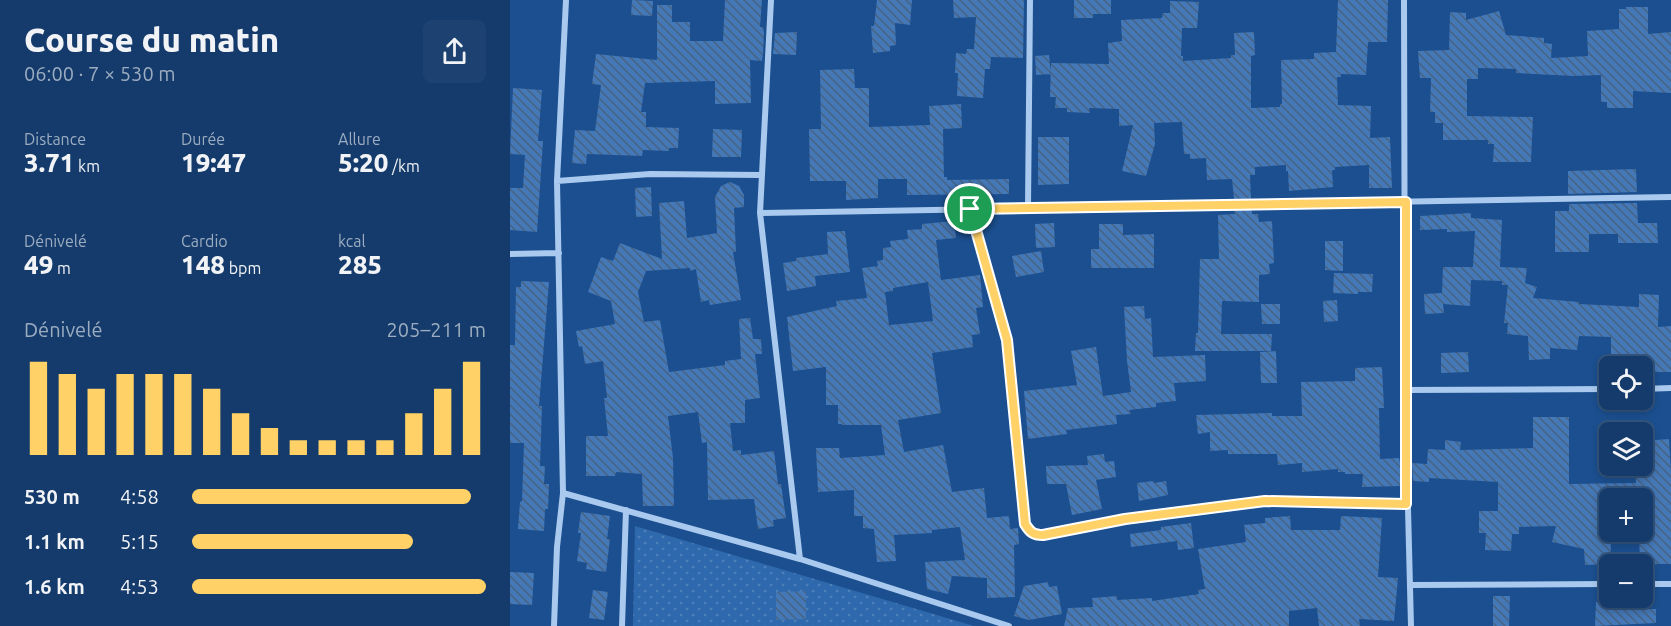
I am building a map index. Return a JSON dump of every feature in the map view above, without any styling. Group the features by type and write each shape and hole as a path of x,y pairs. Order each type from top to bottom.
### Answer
{"street":[{"path":"554,626 557,547 563,493 557,181 566,0"},
{"path":"771,0 760,213 801,559"},
{"path":"1028,207 1030,0"},
{"path":"1404,0 1406,504 1411,626"},
{"path":"557,181 650,174 761,175"},
{"path":"760,213 1671,197"},
{"path":"970,209 1007,340 1025,524 1029,531 1036,535 1043,535 1146,516 1265,501 1406,504"},
{"path":"510,254 559,253"},
{"path":"1653,388 1671,388"},
{"path":"1405,390 1599,389"},
{"path":"563,493 801,559 1009,626"},
{"path":"622,626 626,510"},
{"path":"1410,585 1599,584"},
{"path":"1653,584 1671,584"}],"shaded area":[{"path":"635,526 974,626 633,626"}],"building":[{"path":"632,0 653,1 652,16 631,15"},
{"path":"725,0 762,0 760,27 763,27 764,33 763,54 762,61 750,60 751,103 715,104 715,81 645,83 641,112 646,112 646,127 679,128 678,148 669,148 669,151 643,150 642,156 587,154 586,164 572,163 575,130 595,131 601,85 592,84 596,54 657,60 657,5 672,5 672,22 690,22 690,41 723,41"},
{"path":"877,0 912,0 910,25 895,23 896,45 890,46 890,51 873,53 871,26 874,26"},
{"path":"953,0 1024,0 1023,58 991,57 990,69 985,69 983,98 957,96 956,53 966,54 967,49 974,49 976,17 954,18"},
{"path":"1074,0 1111,0 1111,14 1093,14 1093,18 1074,18"},
{"path":"1338,0 1388,0 1387,42 1368,42 1366,75 1341,74 1341,77 1337,77 1338,105 1371,106 1370,138 1390,137 1392,188 1369,188 1369,165 1335,167 1335,170 1332,170 1333,187 1289,191 1286,165 1255,167 1255,175 1250,175 1251,199 1234,199 1232,179 1207,180 1206,158 1190,159 1190,154 1184,154 1182,122 1154,123 1155,144 1146,176 1122,171 1133,125 1119,126 1119,109 1089,108 1090,113 1067,112 1067,108 1055,108 1056,97 1050,97 1051,63 1109,64 1108,43 1122,41 1121,20 1162,18 1163,13 1170,13 1170,1 1199,2 1197,28 1182,28 1181,56 1183,56 1183,61 1231,58 1231,55 1235,55 1234,33 1254,32 1255,55 1251,56 1251,108 1280,107 1282,104 1281,60 1314,59 1314,53 1336,52"},
{"path":"1626,7 1648,7 1648,34 1671,32 1671,93 1633,91 1633,108 1607,108 1607,102 1601,102 1601,75 1516,73 1516,69 1478,68 1478,79 1467,79 1467,116 1533,117 1531,162 1493,162 1494,144 1488,144 1488,140 1443,140 1443,123 1435,123 1435,112 1430,112 1431,78 1420,78 1418,51 1449,50 1450,12 1466,13 1466,20 1499,11 1506,35 1544,38 1544,43 1552,44 1551,58 1588,56 1587,31 1619,29 1619,9 1626,9"},
{"path":"797,32 796,55 773,54 775,33"},
{"path":"1049,55 1051,74 1036,75 1035,56"},
{"path":"854,69 855,88 869,88 869,127 930,125 929,106 961,104 962,128 943,129 944,177 947,177 947,180 1009,179 1009,194 907,195 907,179 878,179 878,198 846,200 846,181 810,181 809,129 821,129 820,70"},
{"path":"513,88 542,90 538,141 543,141 537,232 510,230 510,188 523,188 525,155 510,154"},
{"path":"713,129 742,130 741,157 712,157"},
{"path":"1038,137 1069,137 1069,184 1038,185"},
{"path":"1636,169 1637,192 1568,194 1568,171"},
{"path":"730,182 739,186 744,195 744,207 734,208 736,252 733,252 741,300 710,305 709,300 701,302 696,269 690,271 690,268 646,271 638,292 644,322 660,320 669,372 725,365 725,361 741,359 739,319 750,318 753,339 761,339 762,354 755,354 760,398 745,400 745,423 730,423 733,451 741,450 741,455 774,451 778,484 781,484 786,518 773,520 774,526 758,529 754,499 708,500 707,442 702,443 698,412 668,416 673,458 674,506 643,506 642,474 616,472 615,476 586,476 586,436 608,436 604,398 607,398 603,361 585,364 582,346 579,347 576,331 615,324 611,301 588,292 601,257 613,261 620,243 662,259 659,203 684,201 687,238 717,233 715,197 721,186"},
{"path":"651,187 652,216 636,217 635,188"},
{"path":"1637,203 1638,223 1657,223 1658,243 1618,243 1618,234 1589,234 1589,252 1555,252 1555,211 1569,211 1569,204"},
{"path":"1234,210 1252,210 1252,214 1258,214 1259,222 1272,221 1274,263 1269,264 1270,274 1259,275 1259,302 1222,301 1221,334 1272,334 1271,351 1195,351 1196,333 1198,333 1200,259 1219,259 1218,215 1235,214"},
{"path":"1471,213 1471,218 1502,220 1500,267 1527,268 1525,283 1537,287 1533,298 1579,302 1579,304 1639,307 1639,294 1659,295 1658,327 1671,326 1671,372 1653,372 1653,356 1611,356 1611,337 1579,336 1577,350 1550,348 1550,359 1529,360 1528,336 1507,334 1508,323 1504,323 1508,285 1502,285 1502,281 1471,280 1470,306 1443,304 1444,313 1425,314 1424,294 1442,293 1443,267 1473,267 1475,231 1420,230 1420,216"},
{"path":"954,221 956,238 936,240 941,280 980,275 983,307 976,308 980,334 972,335 973,347 932,353 941,413 898,420 904,452 943,445 952,492 984,488 987,518 1009,516 1010,529 1018,528 1019,544 1014,545 1015,597 987,598 987,578 952,576 948,594 927,589 925,562 965,560 960,527 932,530 932,533 894,535 896,561 877,562 874,529 863,528 863,516 854,516 854,490 818,492 816,448 839,448 840,458 885,455 881,425 838,424 838,405 826,405 826,367 793,371 787,317 837,306 836,301 867,298 862,268 878,266 877,261 883,260 883,248 891,247 890,241 908,239 907,230 922,229 922,224","holes":["928,282 933,321 889,325 885,292 893,291 893,288"]},
{"path":"1054,223 1055,247 1036,248 1035,224"},
{"path":"1099,224 1123,224 1123,235 1154,234 1154,268 1091,268 1091,249 1099,249"},
{"path":"845,231 850,272 815,276 816,286 787,291 783,263 796,261 796,258 828,254 827,232"},
{"path":"1325,241 1343,241 1343,271 1325,270"},
{"path":"1041,251 1044,272 1016,277 1012,256"},
{"path":"1334,273 1373,274 1372,292 1333,293"},
{"path":"521,281 549,282 539,406 542,406 540,466 545,466 544,484 549,484 544,531 518,529 520,502 522,501 524,443 510,443 510,345 515,345 516,287 521,287"},
{"path":"1337,300 1338,321 1324,322 1323,301"},
{"path":"1261,304 1280,304 1280,324 1262,324"},
{"path":"1144,306 1145,319 1151,318 1153,357 1205,355 1206,381 1174,383 1176,401 1156,403 1156,407 1129,410 1131,414 1116,415 1117,424 1066,430 1067,434 1028,439 1024,391 1077,385 1071,351 1096,347 1103,396 1131,392 1124,307"},
{"path":"1276,351 1277,383 1261,383 1260,352"},
{"path":"1468,352 1469,372 1441,373 1441,353"},
{"path":"1382,367 1384,408 1379,408 1380,459 1399,458 1402,463 1401,486 1362,487 1363,474 1345,474 1345,472 1338,472 1338,469 1302,472 1302,463 1278,465 1277,454 1228,454 1228,450 1210,451 1210,432 1198,434 1196,415 1272,413 1272,416 1302,416 1301,382 1355,381 1355,368"},
{"path":"1533,417 1569,417 1569,484 1636,483 1636,476 1653,476 1653,440 1669,439 1671,564 1653,564 1653,554 1640,554 1639,542 1653,542 1653,488 1599,488 1599,542 1611,542 1611,554 1599,554 1599,564 1585,565 1584,549 1552,542 1556,526 1519,527 1519,534 1512,534 1511,551 1485,550 1486,533 1479,533 1479,511 1498,511 1498,482 1429,478 1429,482 1413,481 1412,463 1427,464 1428,449 1445,450 1445,440 1461,442 1460,450 1533,448"},
{"path":"1104,454 1105,462 1114,461 1116,477 1096,480 1102,509 1072,515 1066,484 1047,484 1046,466 1088,465 1087,456"},
{"path":"1153,481 1154,483 1166,481 1168,495 1139,501 1137,483"},
{"path":"581,512 610,516 606,572 586,569 587,563 577,561"},
{"path":"1290,516 1291,530 1340,530 1341,516 1382,518 1378,577 1398,578 1394,621 1359,619 1360,626 1319,626 1317,608 1289,611 1289,626 1064,626 1068,608 1093,607 1092,598 1117,596 1117,600 1152,598 1152,601 1199,594 1198,590 1205,589 1198,549 1246,542 1244,525 1265,523 1265,518"},
{"path":"1191,523 1194,548 1178,550 1177,541 1131,547 1130,534"},
{"path":"510,572 534,573 532,605 510,604"},
{"path":"1048,582 1049,587 1057,586 1062,614 1029,620 1014,616 1024,586"},
{"path":"593,590 608,592 604,620 589,618"},
{"path":"806,591 806,619 776,620 776,592"},
{"path":"1493,596 1510,596 1509,626 1493,626"},
{"path":"1596,602 1599,602 1599,608 1656,609 1656,623 1595,626"}],"route":[{"path":"1406,202 1406,504 1265,501 1177,511 1043,535 1036,535 1029,531 1025,524 1007,340 970,209 1406,202"}]}
